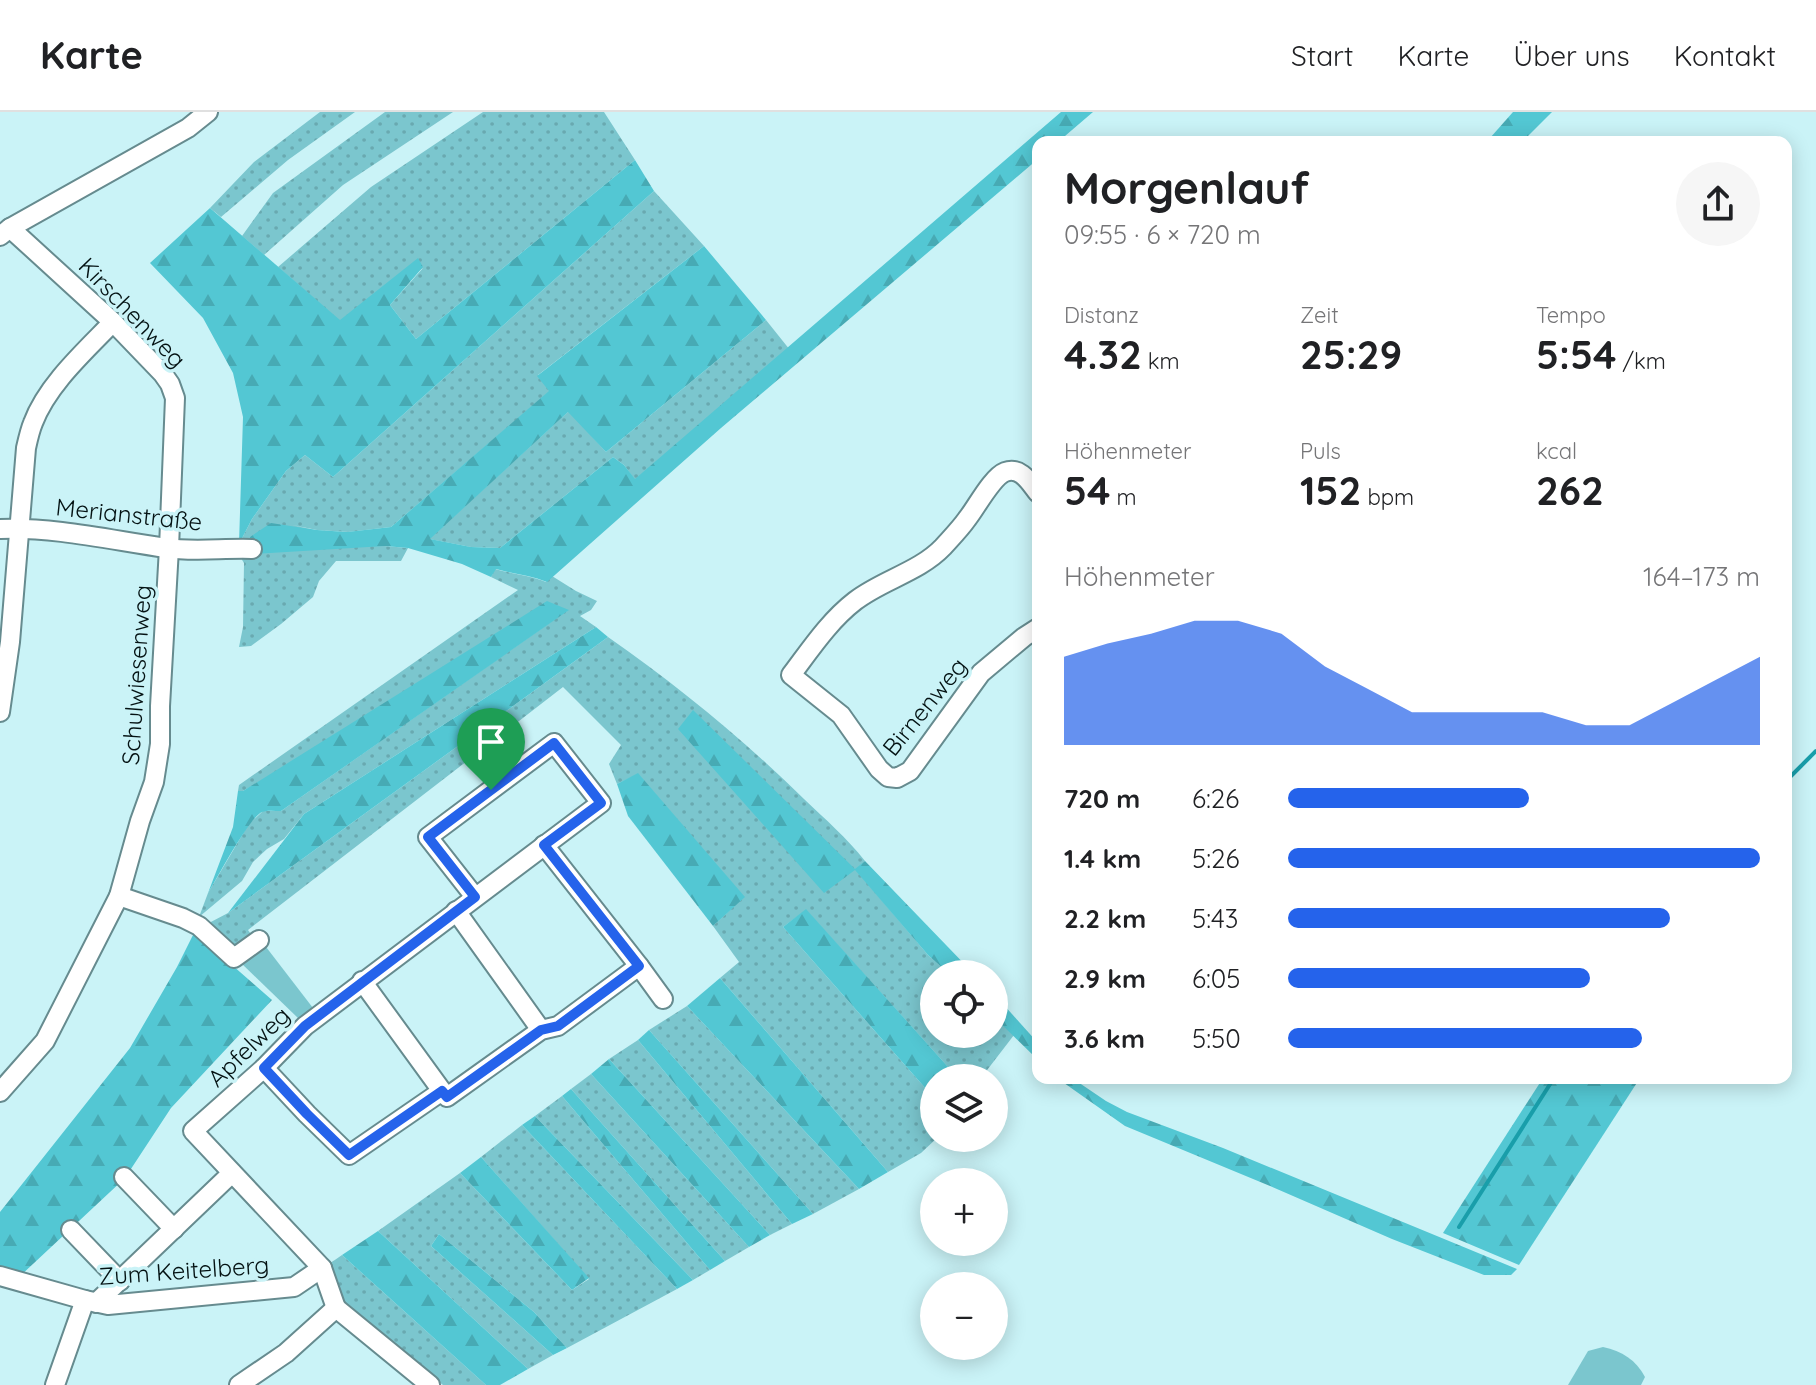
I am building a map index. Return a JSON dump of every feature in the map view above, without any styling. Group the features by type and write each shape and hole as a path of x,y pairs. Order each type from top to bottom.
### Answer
{"street":[{"path":"5,232 188,128 208,112"},
{"name":"Kirschenweg","path":"5,232 113,322 170,384 175,398 169,548"},
{"path":"0,712 10,642 9,529 33,422 73,363 113,322"},
{"name":"Birnenweg","path":"1032,485 1016,471 1006,472 997,478 940,550 917,567 854,602 826,628 791,675 841,715 879,769 888,777 897,778 910,771 981,673 1032,632"},
{"name":"Merianstraße","path":"9,529 107,537 169,548 252,549"},
{"name":"Schulwiesenweg","path":"0,1092 45,1041 119,896 154,782 160,744 169,548"},
{"name":"Apfelweg","path":"336,1308 322,1268 193,1131 264,1068 305,1026 601,803 554,743 428,837 475,897"},
{"path":"544,845 663,999"},
{"path":"119,896 199,926 234,958 259,940"},
{"path":"456,911 541,1030"},
{"path":"362,981 447,1097 541,1030 558,1026 639,966"},
{"path":"264,1068 349,1155 442,1091"},
{"path":"55,1385 90,1302 120,1281 232,1173"},
{"path":"124,1177 174,1229"},
{"path":"71,1230 120,1281"},
{"name":"Zum Keitelberg","path":"0,1276 108,1305 294,1287 322,1268"},
{"path":"239,1385 286,1353 336,1308 430,1385"}],"shaded area":[{"path":"320,112 355,112 288,160 221,217 210,208 254,162"},
{"path":"385,112 453,112 343,185 264,255 242,236 273,193"},
{"path":"483,112 604,112 635,160 416,339 390,305 423,268 340,321 278,267 371,187"},
{"path":"654,191 704,246 538,375 550,391 391,527 348,532 292,525 385,546 408,548 401,561 336,561 319,581 313,597 251,646 239,647 243,627 244,563 239,555 239,544 252,519 286,471 305,455 333,477"},
{"path":"766,320 790,350 635,480 624,465 613,457 500,548 471,547 429,539 569,411 606,452"},
{"path":"495,569 546,582 552,576 597,601 591,610 580,616 596,627 304,814 284,839 253,862 242,881 199,917 208,893 248,825 263,811 281,811 568,610 243,791 238,791 239,785 518,590 491,577"},
{"path":"608,637 734,734 828,821 865,861 856,870 934,960 920,960 920,1036 806,910 783,927 920,1082 922,1152 888,1172 720,978 739,962 713,926 744,897 638,774 617,784 609,764 621,745 563,687 248,930 253,937 237,949 207,924 228,913"},
{"path":"263,943 313,1008 299,1019 240,962"},
{"path":"687,1006 859,1189 813,1214 649,1030"},
{"path":"638,1040 792,1224 770,1235 609,1059"},
{"path":"931,1048 1004,1048 992,1064 945,1064"},
{"path":"591,1074 749,1247 725,1261 571,1089"},
{"path":"562,1096 710,1270 693,1280 535,1116"},
{"path":"522,1125 677,1289 567,1348 534,1312 439,1234 431,1246 553,1355 528,1369 378,1231 460,1173 572,1290 589,1279 481,1157"},
{"path":"342,1255 486,1385 443,1385 345,1303 329,1264"},
{"path":"1603,1347 1633,1361 1645,1377 1641,1385 1568,1385 1588,1351"}],"green space":[{"path":"1061,112 1093,112 1065,136 1033,136"},
{"path":"1513,112 1552,112 1528,136 1492,136"},
{"path":"1032,137 1032,164 721,428 547,582 496,569 491,577 462,564 408,548 385,546 252,554 250,537 271,523 347,532 391,527 549,391 537,376 704,246 766,320 606,452 568,412 430,539 471,547 500,548 613,457 635,479"},
{"path":"635,160 654,191 333,477 305,455 286,471 252,519 239,544 243,417 233,373 203,318 150,263 210,208 340,320 418,258 423,267 390,305 416,339"},
{"path":"547,601 569,610 281,811 264,811 256,817 241,836 208,893 233,827 238,791 243,791"},
{"path":"596,627 608,637 228,913 304,814"},
{"path":"693,710 855,869 865,861 960,960 934,960 855,870 824,893 678,729"},
{"path":"638,773 745,897 713,926 628,816 617,784"},
{"path":"806,909 920,1036 920,1048 931,1048 945,1064 920,1064 920,1082 783,927"},
{"path":"196,929 272,1000 171,1108 125,1178 18,1278 0,1273 0,1212 130,1048"},
{"path":"720,978 888,1172 859,1189 687,1006"},
{"path":"1008,1010 1032,1036 1032,1054 1008,1031"},
{"path":"649,1030 813,1214 792,1224 638,1040"},
{"path":"609,1059 770,1235 749,1247 591,1074"},
{"path":"1066,1084 1081,1084 1127,1112 1223,1148 1517,1269 1511,1275 1484,1275 1125,1126"},
{"path":"1539,1084 1636,1084 1519,1265 1443,1233"},
{"path":"571,1089 725,1261 710,1270 562,1096"},
{"path":"535,1116 693,1280 677,1289 522,1125"},
{"path":"481,1157 589,1278 572,1290 460,1173"},
{"path":"378,1231 528,1369 500,1385 486,1385 342,1255"},
{"path":"439,1234 534,1312 567,1348 553,1355 431,1246"}],"waterway":[{"path":"1792,775 1816,751"},
{"path":"1459,1227 1550,1084"}],"route":[{"path":"554,743 601,803 544,845 639,966 558,1026 541,1030 447,1097 442,1091 349,1155 264,1068 305,1026 475,897 428,837 491,790 554,743"}]}
